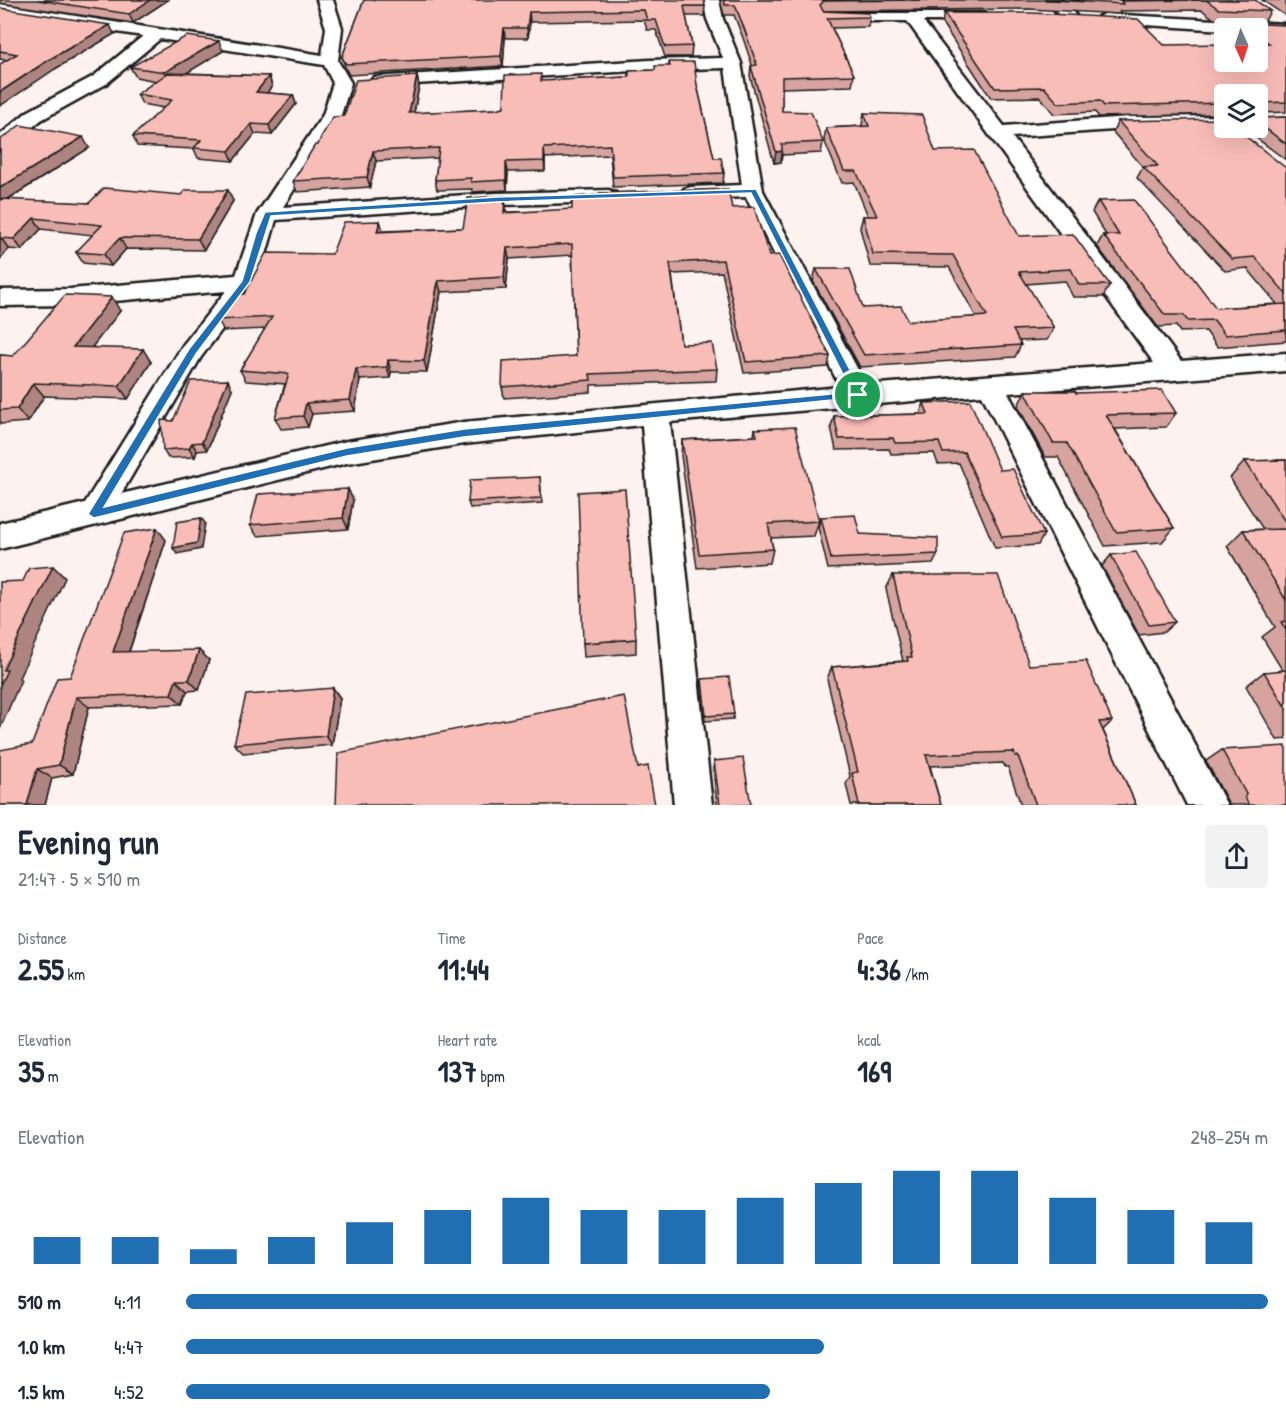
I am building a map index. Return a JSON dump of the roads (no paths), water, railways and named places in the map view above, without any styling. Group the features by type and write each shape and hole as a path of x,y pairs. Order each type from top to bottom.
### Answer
{"street":[{"path":"325,0 334,27 330,61"},
{"path":"711,0 715,19 733,63 753,191 858,395"},
{"path":"1054,0 1083,19"},
{"path":"0,9 330,61 354,82 650,65 733,63"},
{"path":"1267,13 1286,28"},
{"path":"828,16 996,15"},
{"path":"912,17 1175,372"},
{"path":"1050,17 1286,28"},
{"path":"0,145 34,116 100,80 157,33"},
{"path":"94,514 192,351 246,282 268,214 354,82"},
{"path":"999,132 1128,123 1214,126"},
{"path":"672,194 753,191"},
{"path":"268,214 497,199 625,195"},
{"path":"0,298 70,297 246,282"},
{"path":"0,536 347,452 464,433 858,395 1286,362"},
{"path":"990,386 1208,805"},
{"path":"655,413 693,805"}]}
